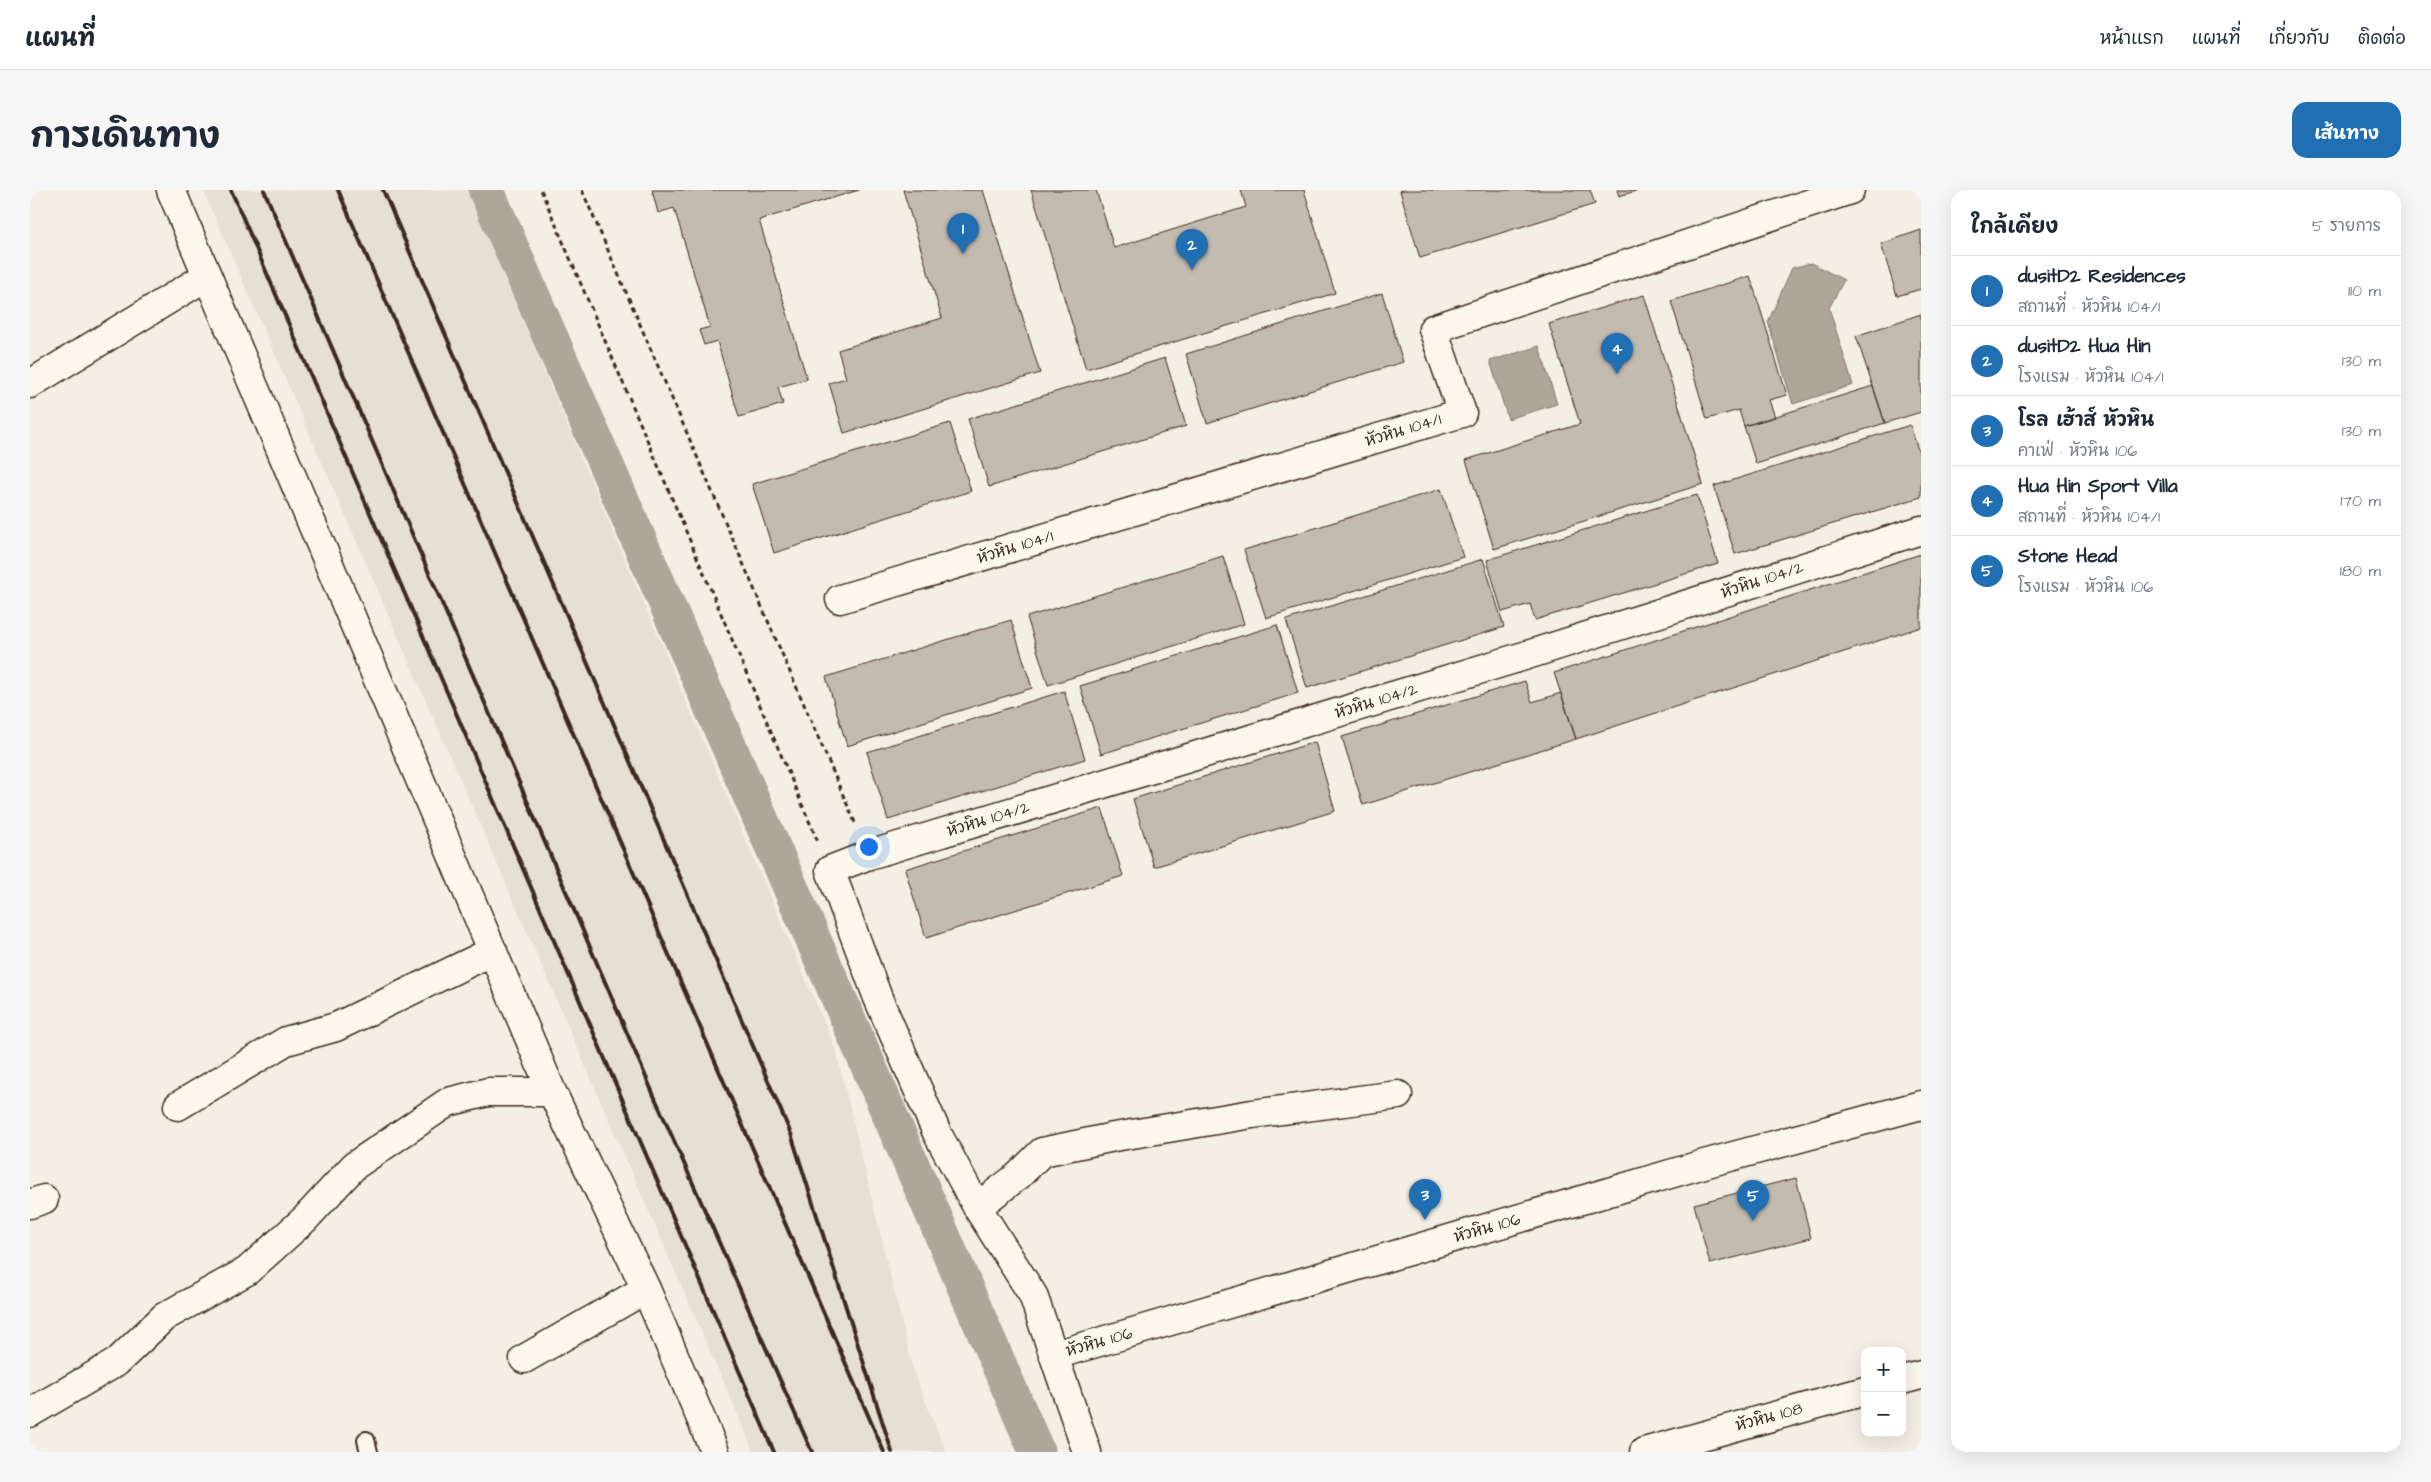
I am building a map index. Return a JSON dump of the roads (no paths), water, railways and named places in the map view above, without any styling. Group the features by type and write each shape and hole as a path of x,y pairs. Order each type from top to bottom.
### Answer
{"street":[{"path":"170,190 552,1092 646,1289 715,1452"},
{"name":"หัวหิน 104/1","path":"840,599 1462,413 1434,329 1850,190"},
{"path":"30,384 206,276"},
{"name":"หัวหิน 104/2","path":"977,1207 937,1133 878,998 830,870 869,855 1521,657 1921,530"},
{"path":"178,1106 286,1041 336,1028 493,951"},
{"path":"30,1413 117,1362 164,1317 247,1270 305,1218 354,1166 448,1102 488,1092 552,1092"},
{"path":"1087,1452 1033,1295 977,1207 1018,1176 1042,1152 1114,1137 1252,1114 1398,1095"},
{"name":"หัวหิน 106","path":"1055,1355 1704,1164 1921,1105"},
{"path":"524,1360 646,1289"},
{"path":"1906,1379 1921,1375"},
{"name":"หัวหิน 108","path":"1644,1452 1861,1392"}],"waterway":[{"path":"486,190 1037,1452"}],"railway":[{"path":"231,190 774,1452"},
{"path":"264,190 655,1098 812,1452"},
{"path":"338,190 884,1452"},
{"path":"383,190 791,1134 892,1452"}],"place":[{"name":"dusitD2 Residences","path":"963,254"},
{"name":"dusitD2 Hua Hin","path":"1192,270"},
{"name":"Hua Hin Sport Villa","path":"1617,374"},
{"name":"โรล เฮ้าส์ หัวหิน","path":"1425,1220"},
{"name":"Stone Head","path":"1753,1221"}]}
